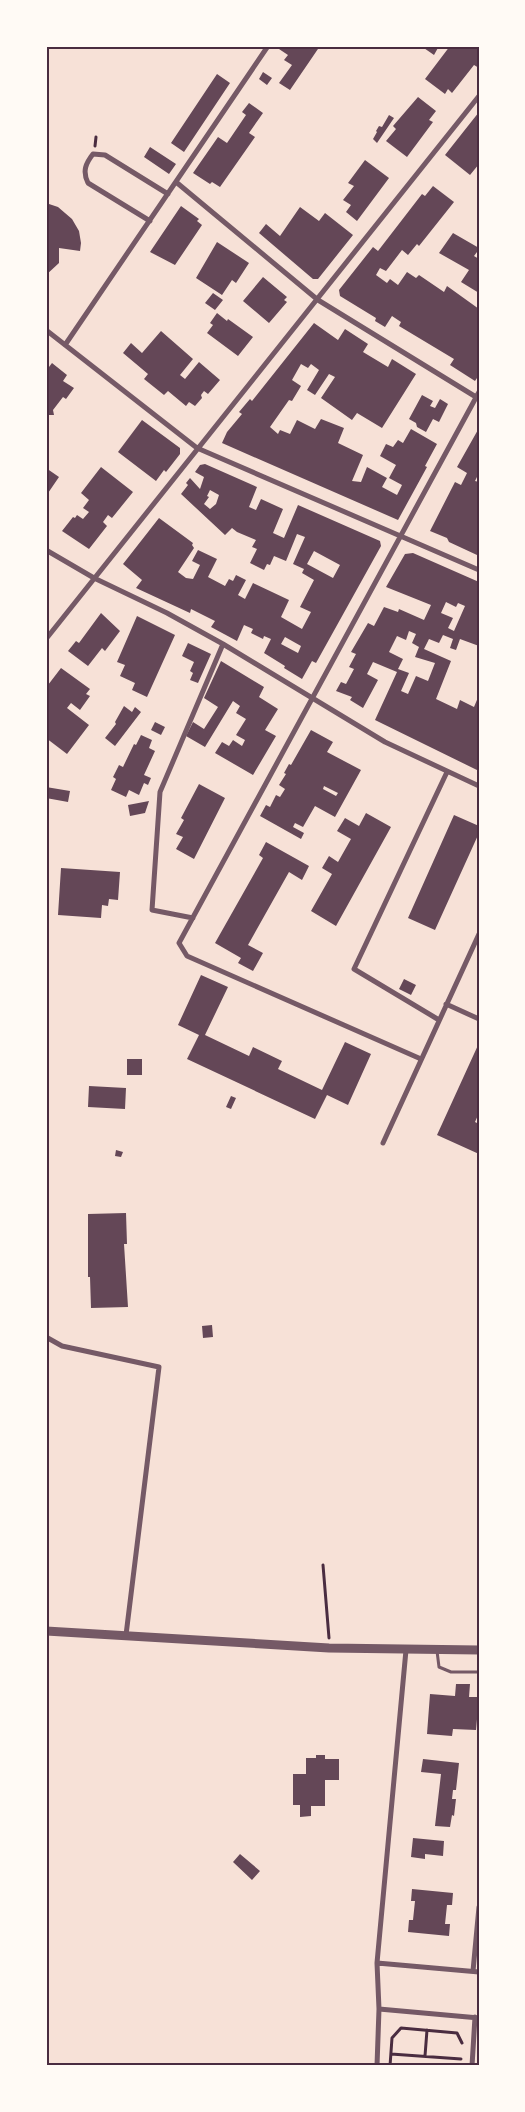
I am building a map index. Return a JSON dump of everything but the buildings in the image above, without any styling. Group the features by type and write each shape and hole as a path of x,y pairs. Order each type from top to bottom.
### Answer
{"street":[{"path":"65,345 268,46"},
{"path":"46,639 479,96"},
{"path":"150,221 88,183 85,177 85,164 93,154 105,155 168,194"},
{"path":"176,182 318,300 477,395 179,943 187,956 421,1059"},
{"path":"46,330 197,448 479,570"},
{"path":"46,550 94,578 167,613 223,644 385,742 479,786"},
{"path":"193,918 152,910 160,792 223,644"},
{"path":"439,1020 354,969 446,772"},
{"path":"383,1143 479,934"},
{"path":"446,1004 479,1019"},
{"path":"46,1337 62,1346 159,1367 126,1635"},
{"path":"46,1631 329,1648 479,1650"},
{"path":"377,2066 379,2009 377,1963 406,1650"},
{"path":"377,1963 476,1971 479,1907"},
{"path":"379,2009 477,2017 472,2066"}],"lane":[{"path":"437,1650 438,1667 451,1672 479,1672"}],"path":[{"path":"323,1565 329,1648"},
{"path":"390,2066 392,2038 401,2028 457,2033 462,2040 460,2066"},
{"path":"425,2056 427,2030"},
{"path":"391,2054 461,2059"}]}
